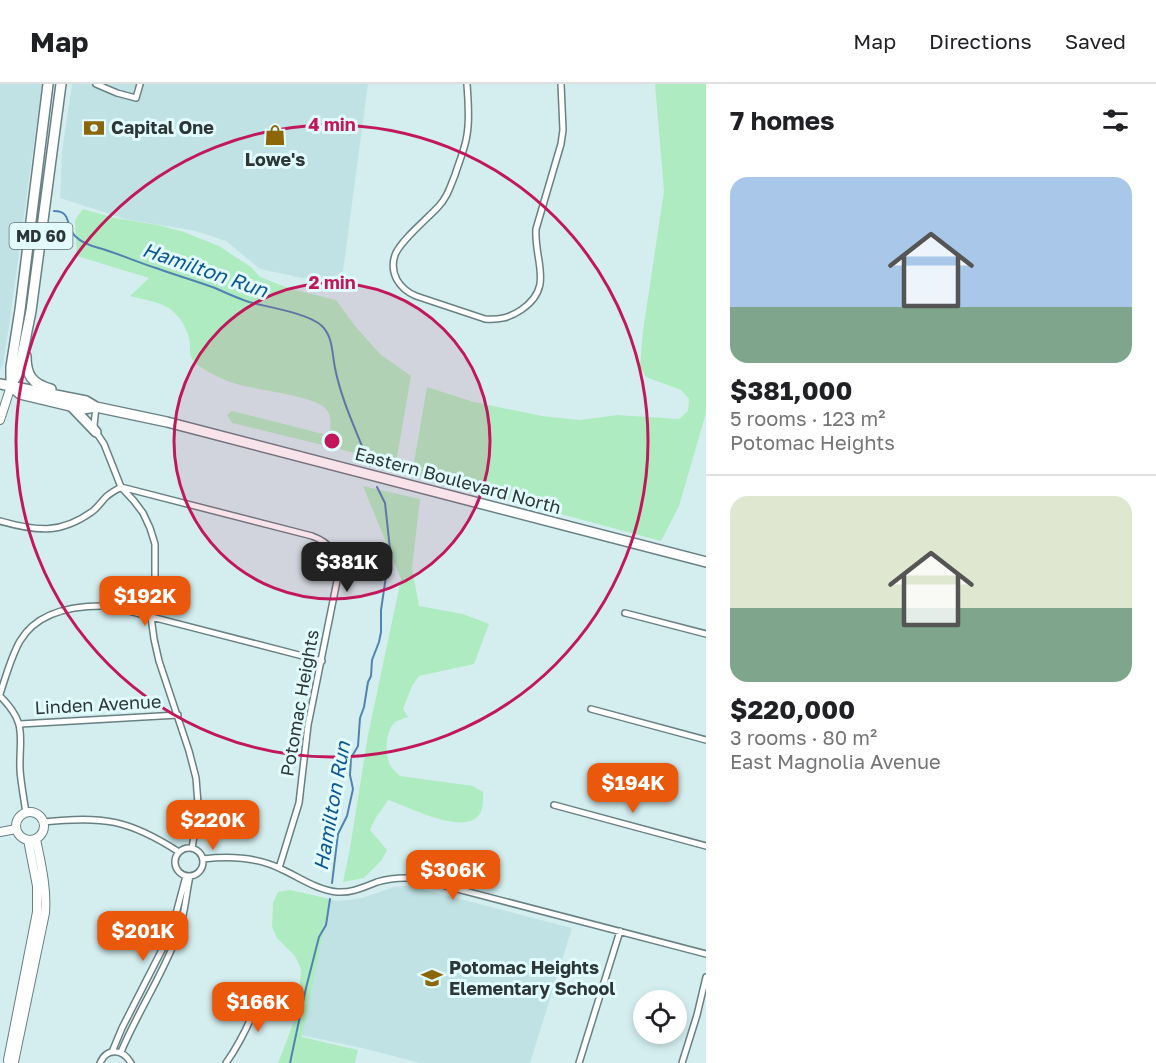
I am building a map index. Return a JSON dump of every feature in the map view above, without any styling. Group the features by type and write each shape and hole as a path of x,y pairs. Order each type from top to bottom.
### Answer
{"main road":[{"name":"MD 60","path":"11,386 11,367 48,84"},
{"name":"MD 60","path":"11,386 19,371 31,311 61,84"},
{"path":"31,311 26,367 32,380 43,387 62,392 66,396"},
{"path":"0,384 11,386"},
{"name":"Eastern Boulevard North","path":"11,386 86,401 96,407 178,425 706,562"},
{"name":"Eastern Boulevard North","path":"11,386 20,394 84,409 96,407"},
{"path":"71,406 96,432"}],"street":[{"path":"96,84 136,98 140,84"},
{"path":"467,84 467,135 448,194 400,246 394,257 394,273 401,287 416,296 485,319 497,320 512,316 524,308 538,293 540,287 536,229 561,144 563,130 561,84"},
{"path":"0,420 11,386"},
{"path":"96,407 94,426 96,432 104,444 121,487 143,513 155,544 151,617 159,660 196,778 198,804 192,848"},
{"path":"0,521 35,530 63,526 96,508 108,495 121,487"},
{"name":"Potomac Heights","path":"121,487 312,536 328,544 334,550 339,567 308,725 298,803 279,868"},
{"path":"27,813 20,774 22,737 20,724 0,695 21,640 38,621 50,615 79,607 109,606 322,661"},
{"path":"625,613 706,634"},
{"path":"591,709 706,740"},
{"name":"Linden Avenue","path":"20,724 177,715"},
{"path":"554,806 706,846"},
{"path":"32,812 37,814 43,822 44,829 41,835 32,840 23,839 18,835 16,829 21,815 32,812"},
{"path":"43,822 87,819 121,823 158,838 179,852"},
{"path":"0,832 16,829"},
{"path":"9,1062 45,913 45,885 32,840"},
{"path":"192,848 201,854 203,865 201,871 188,876 178,870 175,861 179,852 192,848"},
{"path":"203,859 253,860 279,868 321,888 335,892 347,892 392,879 405,877 419,879 706,954"},
{"path":"112,1052 168,938 188,876"},
{"path":"120,1052 173,947 180,928 188,876"},
{"path":"579,1063 620,931"},
{"path":"682,1063 706,976"},
{"path":"226,1063 249,1024 263,988"},
{"path":"100,1063 103,1057 112,1052 120,1052 127,1056 131,1063"}],"shaded area":[{"path":"0,84 42,84 9,326 3,365 0,370"},
{"path":"72,84 368,84 341,286 260,269 226,241 196,231 125,219 60,198 62,151"},
{"name":"Potomac Heights Elementary School","path":"406,886 572,928 530,1063 421,1063 296,1034 319,937 326,925 330,899 336,901 362,898 394,887"}],"green space":[{"path":"655,84 706,84 706,413 679,506 661,541 412,474 427,387 474,402 542,416 580,420 617,415 679,419 688,411 689,399 681,390 646,377 640,367 643,331 664,191"},
{"path":"83,209 184,232 219,246 251,267 260,277 291,289 336,300 380,354 411,376 396,463 232,423 227,415 232,411 323,434 330,430 330,416 326,409 309,400 242,386 210,373 198,365 191,357 189,338 179,317 161,304 130,296 149,278 77,256 75,220"},
{"path":"363,486 420,499 412,568 419,606 463,614 489,624 474,664 419,676 412,686 403,709 408,717 394,723 387,738 387,755 390,765 400,776 473,786 483,792 483,801 479,815 471,821 460,822 435,818 388,800 370,830 387,850 381,861 364,878 343,882 368,735 401,579"},
{"path":"290,890 330,899 302,1037 358,1050 355,1063 278,1063 298,1011 301,969 295,956 277,938 272,927 273,903 278,892"}],"waterway":[{"name":"Hamilton Run","path":"54,211 66,216 75,236 89,245 208,285 249,302 316,321 326,330 330,340 342,394 370,466"},
{"name":"Hamilton Run","path":"332,883 338,834 347,816 353,789 350,775 351,758 358,746 360,718 371,676 372,660 381,632 381,610 390,549 385,503 377,487"},
{"name":"Hamilton Run","path":"290,1063 319,937 326,925 330,899"}],"place":[{"name":"Capital One","path":"94,128"},
{"name":"Lowe's","path":"275,135"},
{"name":"Potomac Heights Elementary School","path":"432,978"}]}
